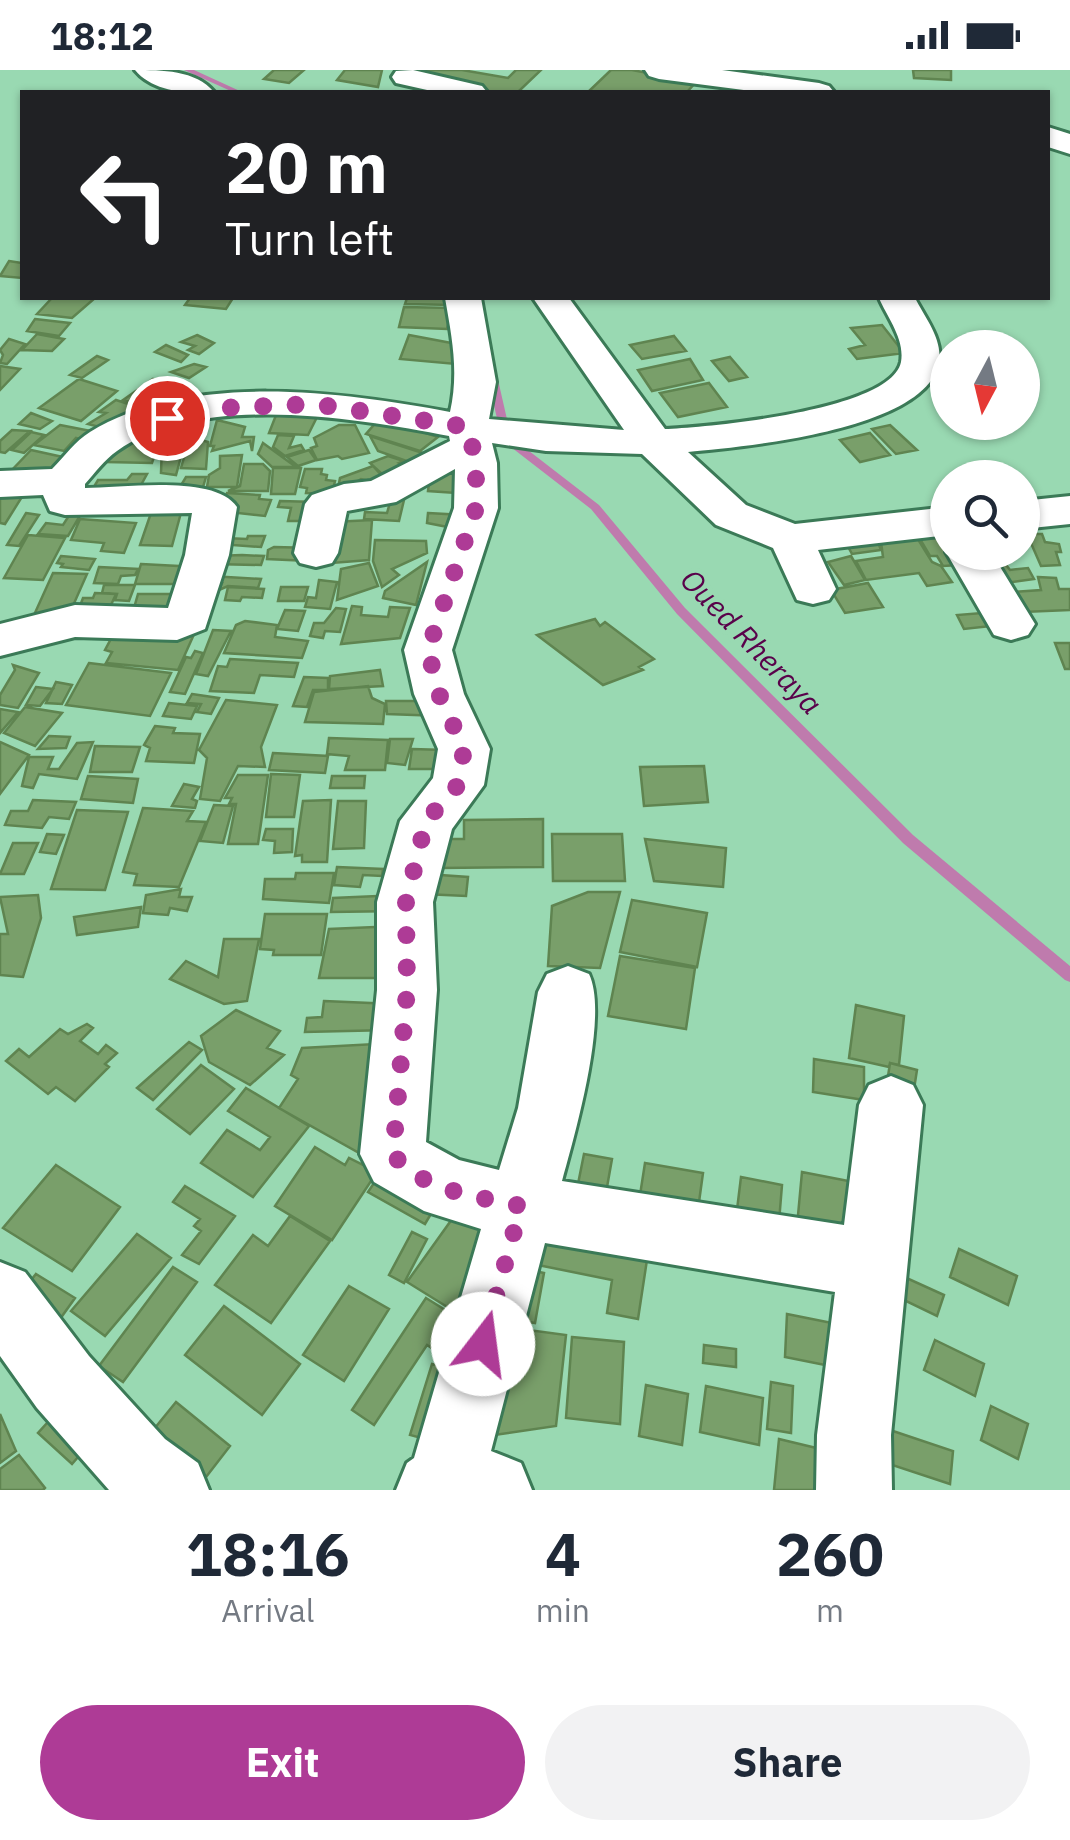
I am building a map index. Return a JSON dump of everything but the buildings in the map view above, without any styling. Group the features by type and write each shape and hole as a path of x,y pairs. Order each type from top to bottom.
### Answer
{"street":[{"path":"149,70 194,90"},
{"path":"658,70 723,74 808,90"},
{"path":"406,80 461,90"},
{"path":"463,300 475,361 479,436 476,508 428,650 439,694 464,749 463,766 458,785 426,821 406,902 407,990 393,1154 414,1172 447,1189 521,1206 873,1264"},
{"path":"551,300 654,443 730,515 791,538 930,531"},
{"path":"0,484 63,480 90,451 120,432 220,408 314,404 479,436 654,443 800,426 887,400 912,380 920,363 919,344 898,300"},
{"path":"316,553 327,504 348,494 384,492 479,436"},
{"path":"0,640 75,621 177,624 188,618 208,555 216,507 204,500 65,502 63,480"},
{"path":"1040,513 1070,510"},
{"path":"791,538 813,589"},
{"path":"977,570 1011,624"},
{"path":"458,1487 521,1206 550,1108 568,992"},
{"path":"854,1490 854,1434 891,1105"},
{"path":"0,1296 63,1382 138,1466 171,1490"}],"waterway":[{"name":"Oued Rheraya","path":"188,70 233,90"},
{"name":"Oued Rheraya","path":"491,371 506,438 595,507 681,611 908,839 1070,975"}],"route":[{"path":"167,418 220,408 314,404 468,427 478,478 476,508 428,650 439,694 464,749 463,766 458,785 426,821 406,902 407,990 393,1154 414,1172 447,1189 521,1206 483,1344"}]}
